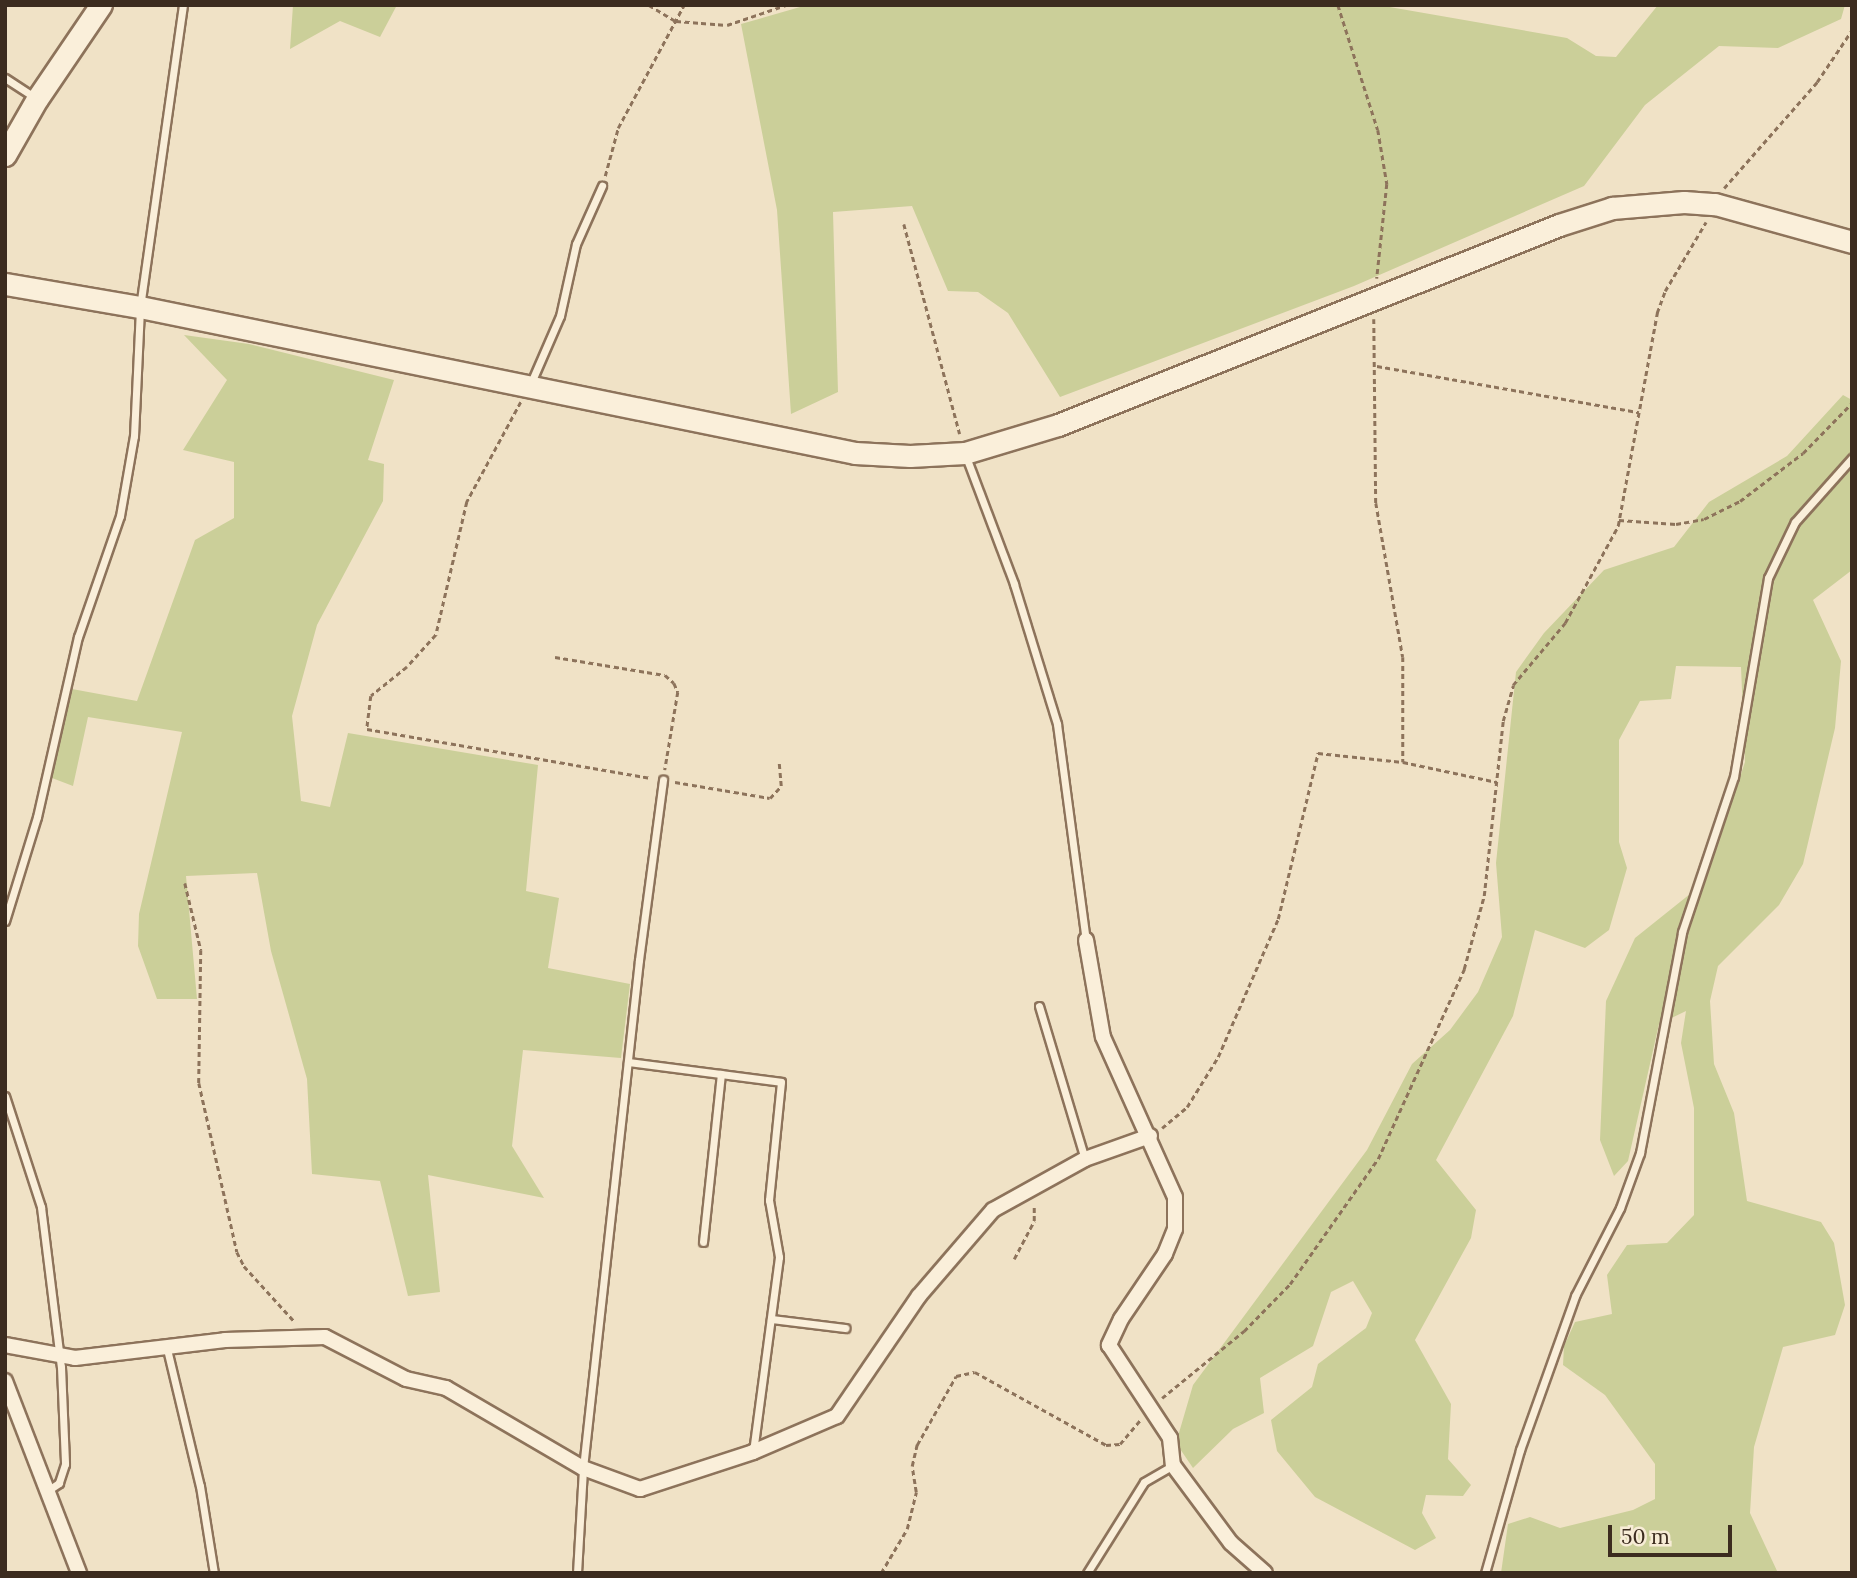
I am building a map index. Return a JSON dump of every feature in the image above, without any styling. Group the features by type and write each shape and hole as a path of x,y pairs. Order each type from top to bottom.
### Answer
{"street":[{"path":"5,155 37,99 102,5"},
{"path":"5,284 140,307 855,453 965,453 1058,425 1373,303 1559,225 1612,208 1684,202 1715,204 1852,242"},
{"path":"1086,940 1103,1037 1150,1136 1175,1197 1175,1229 1165,1254 1121,1319 1109,1345 1170,1438 1173,1465 1231,1544 1265,1573"},
{"path":"5,1345 60,1356 167,1349 225,1340 325,1337 406,1379 446,1388 583,1468 640,1489 753,1452 837,1416 957,1247 993,1210 1085,1159 1150,1136"},
{"path":"5,1381 50,1489 79,1573"}],"lane":[{"path":"5,921 37,817 78,637 120,516 134,436 140,307 183,5"},
{"path":"5,78 37,99"},
{"path":"530,386 560,316 576,244 602,186"},
{"path":"965,453 1014,584 1057,724 1086,940"},
{"path":"1485,1573 1520,1450 1571,1306 1620,1208 1640,1153 1682,932 1734,777 1768,578 1795,522 1852,458"},
{"path":"577,1573 583,1468 628,1062 663,780"},
{"path":"1039,1006 1085,1159"},
{"path":"628,1062 781,1082 769,1200 779,1257 753,1452"},
{"path":"703,1242 722,1074"},
{"path":"5,1096 41,1207 60,1356 65,1464 59,1483 50,1489"},
{"path":"771,1319 845,1328"},
{"path":"167,1349 201,1486 214,1573"},
{"path":"1087,1573 1144,1482 1173,1465"}],"path":[{"path":"649,5 677,21 727,25 786,5"},
{"path":"602,186 618,128 651,60 677,21 684,5"},
{"path":"1338,5 1378,130 1387,184 1373,303 1376,503 1403,657 1403,762"},
{"path":"881,1573 907,1529 916,1492 912,1466 917,1445 956,1376 975,1372 1106,1445 1120,1444 1150,1408 1244,1331 1290,1284 1378,1159 1464,969 1483,896 1497,782 1513,685 1565,623 1619,520 1665,291 1729,177 1817,82 1852,30"},
{"path":"904,224 965,453"},
{"path":"1375,366 1639,412"},
{"path":"530,386 467,502 436,635 407,667 371,696 367,729 770,798 776,796 781,786 779,763"},
{"path":"1619,520 1676,524 1704,519 1740,500 1802,453 1852,403"},
{"path":"555,657 664,675 674,683 678,692 663,780"},
{"path":"1150,1136 1187,1107 1218,1057 1240,1008 1278,919 1318,753 1403,762 1497,782"},
{"path":"185,883 201,950 199,1083 237,1252 303,1338"},
{"path":"1014,1259 1034,1221 1030,1189"}],"green space":[{"path":"293,5 397,5 380,37 340,21 290,49"},
{"path":"807,5 1378,5 1567,38 1596,56 1616,57 1658,5 1845,5 1841,19 1778,48 1719,46 1645,105 1584,186 1354,286 1060,397 1008,313 978,292 948,291 912,206 833,212 838,392 791,414 777,210 741,24"},
{"path":"184,335 249,344 394,380 368,460 384,464 383,501 317,625 292,716 301,801 330,807 348,733 538,765 526,891 559,898 548,968 630,984 621,1058 523,1050 512,1146 544,1198 428,1175 440,1292 408,1296 380,1181 312,1174 307,1079 271,951 257,873 186,876 197,999 157,999 138,946 139,914 182,732 88,717 73,786 52,778 72,689 137,701 195,540 234,518 234,462 183,450 227,380"},
{"path":"1843,395 1852,400 1852,570 1813,600 1841,661 1835,728 1803,864 1779,905 1718,966 1710,1001 1714,1064 1734,1113 1747,1201 1821,1222 1834,1243 1845,1305 1835,1335 1783,1347 1754,1447 1750,1513 1778,1573 1501,1573 1508,1524 1530,1517 1560,1528 1633,1510 1655,1499 1655,1464 1605,1395 1563,1365 1564,1346 1575,1322 1612,1314 1607,1275 1627,1245 1667,1243 1694,1215 1694,1108 1681,1043 1686,1011 1659,1024 1628,1161 1614,1176 1600,1140 1606,1001 1635,938 1705,882 1745,762 1741,667 1676,666 1671,699 1640,701 1619,740 1619,842 1627,868 1609,930 1585,948 1535,930 1513,1016 1436,1160 1476,1210 1471,1238 1415,1340 1451,1404 1448,1459 1471,1485 1463,1496 1426,1495 1422,1513 1436,1538 1415,1550 1315,1497 1277,1451 1271,1420 1312,1387 1318,1364 1366,1328 1372,1313 1353,1281 1331,1292 1313,1346 1260,1378 1264,1413 1233,1429 1193,1468 1176,1443 1193,1385 1367,1150 1412,1064 1450,1030 1478,992 1502,937 1496,863 1516,672 1544,633 1604,570 1674,547 1709,502 1787,456"}]}
